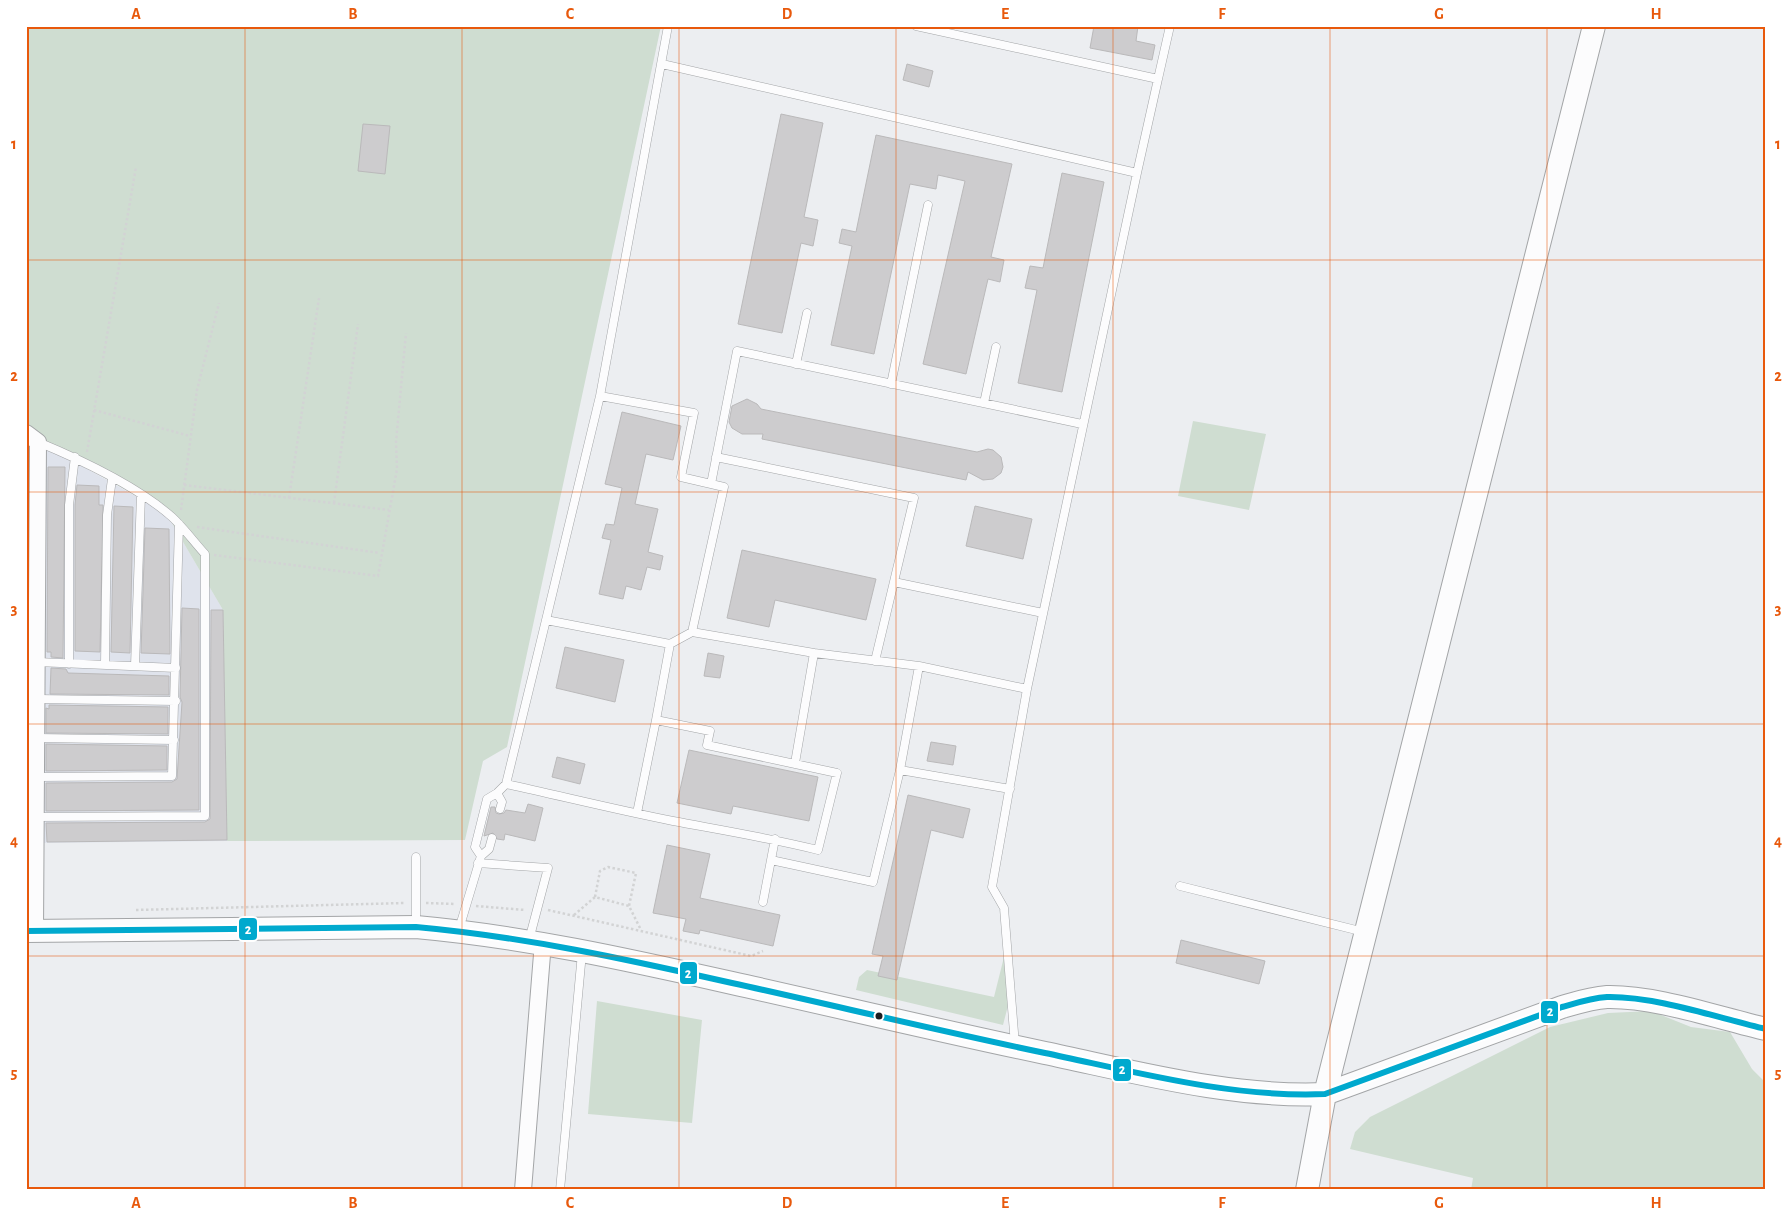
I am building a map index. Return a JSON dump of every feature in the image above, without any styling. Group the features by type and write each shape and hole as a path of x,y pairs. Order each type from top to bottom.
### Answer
{"main road":[{"path":"1307,1190 1325,1094 1594,26"},
{"path":"30,931 416,927 459,930 582,949 1167,1078 1294,1095 1325,1094 1588,999 1606,997 1655,1002 1766,1029"}],"street":[{"path":"30,931 37,777 37,662 32,521 32,437"},
{"path":"523,1190 536,941"}],"lane":[{"path":"480,860 475,847 476,839 487,799 506,784 600,396 668,26"},
{"path":"916,26 1158,78"},
{"path":"1015,1046 1004,908 992,887 1042,613 1170,26"},
{"path":"662,64 1137,173"},
{"path":"891,384 928,205"},
{"path":"796,364 807,313"},
{"path":"984,403 996,347"},
{"path":"711,484 737,351 1082,424"},
{"path":"600,396 694,412 681,478 724,487 692,632"},
{"path":"32,437 75,457 141,495 179,524 205,554 205,816 36,817"},
{"path":"716,456 914,498 875,661"},
{"path":"69,664 69,505 75,457"},
{"path":"105,665 108,515 112,479"},
{"path":"135,666 141,495"},
{"path":"37,777 172,776 176,701 179,524"},
{"path":"894,582 1042,613"},
{"path":"546,620 670,644 692,632 814,653 919,666 1027,689"},
{"path":"637,813 670,644"},
{"path":"795,763 814,653"},
{"path":"37,662 176,668"},
{"path":"771,860 873,882 900,770 919,666"},
{"path":"37,699 176,701"},
{"path":"506,784 637,813 776,839 818,850 837,773 707,745 710,731 656,720"},
{"path":"37,738 174,740"},
{"path":"900,770 1010,789"},
{"path":"497,793 502,802 500,808"},
{"path":"459,930 480,860 489,849 492,838"},
{"path":"763,902 776,839"},
{"path":"416,857 416,927"},
{"path":"480,860 548,868 537,911 536,941"},
{"path":"1180,886 1366,932"},
{"path":"560,1190 582,949"}],"path":[{"path":"85,463 136,167"},
{"path":"289,498 319,298"},
{"path":"219,303 197,390 179,524 380,553"},
{"path":"334,503 358,324"},
{"path":"205,554 378,576 380,553 397,469 396,442 406,333"},
{"path":"94,410 190,436"},
{"path":"184,485 389,510"},
{"path":"574,915 595,897 600,871 608,867 636,873 629,906 642,931"},
{"path":"595,897 629,906"},
{"path":"132,910 416,902 537,911 549,910 751,956 763,951"}],"shaded area":[{"path":"26,435 166,513 223,610 227,841 36,843 38,521 26,520"}],"green space":[{"path":"26,26 661,26 507,747 483,761 465,840 227,841 223,610 166,513 26,433"},
{"path":"1193,421 1266,434 1249,510 1178,496"},
{"path":"26,520 38,521 28,918 26,918"},
{"path":"1007,945 1011,994 1003,1025 856,990 859,977 867,970 994,997"},
{"path":"597,1001 702,1020 692,1123 588,1114"},
{"path":"1651,1011 1691,1027 1730,1032 1752,1069 1766,1083 1766,1190 1471,1190 1473,1178 1350,1149 1355,1132 1370,1117 1550,1027 1608,1013"}],"building":[{"path":"1094,26 1138,26 1136,41 1155,45 1152,60 1090,48"},
{"path":"907,64 933,71 929,87 903,80"},
{"path":"781,114 823,123 804,217 818,220 813,246 801,243 782,333 738,324"},
{"path":"363,124 390,126 385,174 358,171"},
{"path":"876,135 1012,164 991,257 1004,260 1000,282 988,279 966,374 923,364 965,181 938,175 936,189 910,184 874,354 831,345 852,246 839,243 842,229 856,232"},
{"path":"1062,173 1104,182 1062,392 1018,383 1037,290 1025,288 1030,266 1043,268"},
{"path":"747,399 757,404 761,409 977,452 988,449 993,450 1001,457 1003,467 1001,473 993,479 983,480 968,472 966,480 762,439 763,434 742,434 732,428 729,422 732,406"},
{"path":"622,412 681,426 673,460 646,454 635,504 658,509 648,552 663,556 660,570 647,567 641,590 626,586 623,599 599,594 611,540 602,538 606,524 614,525 622,488 605,484"},
{"path":"48,467 65,467 63,658 51,657 51,652 47,652"},
{"path":"77,485 99,486 99,505 103,505 100,652 75,651 75,505"},
{"path":"114,506 133,507 130,653 111,652"},
{"path":"975,506 1032,519 1023,559 966,546"},
{"path":"145,528 169,529 170,654 141,653"},
{"path":"742,550 876,579 866,620 775,600 769,627 727,618"},
{"path":"182,608 199,609 199,810 46,811 46,783 172,782 177,779 182,702 180,697"},
{"path":"211,610 223,610 227,840 47,842 46,823 205,822 210,819"},
{"path":"565,647 624,660 615,702 556,688"},
{"path":"708,653 724,656 720,678 704,676"},
{"path":"51,668 66,669 68,673 169,676 169,695 50,694"},
{"path":"49,705 168,707 168,734 46,733 46,708 49,709"},
{"path":"931,742 956,746 953,765 927,761"},
{"path":"46,744 167,746 167,770 46,771"},
{"path":"689,750 818,777 809,821 733,806 731,814 677,803"},
{"path":"557,757 585,764 580,784 552,777"},
{"path":"908,795 970,809 963,838 931,830 897,980 878,976 883,956 872,954"},
{"path":"528,804 543,808 535,841 505,834 504,840 497,839 493,833 484,836 491,807 495,807 496,813 499,814 504,813 506,810 525,813"},
{"path":"667,845 710,854 700,898 780,915 773,946 700,930 699,934 683,931 686,919 653,913"},
{"path":"1181,940 1265,961 1259,984 1176,963"}],"transit line":[{"name":"2","path":"26,931 416,927 457,931 614,957 1149,1075 1219,1088 1254,1092 1325,1094 1562,1007 1607,997 1646,1000 1687,1008 1766,1029"}]}
